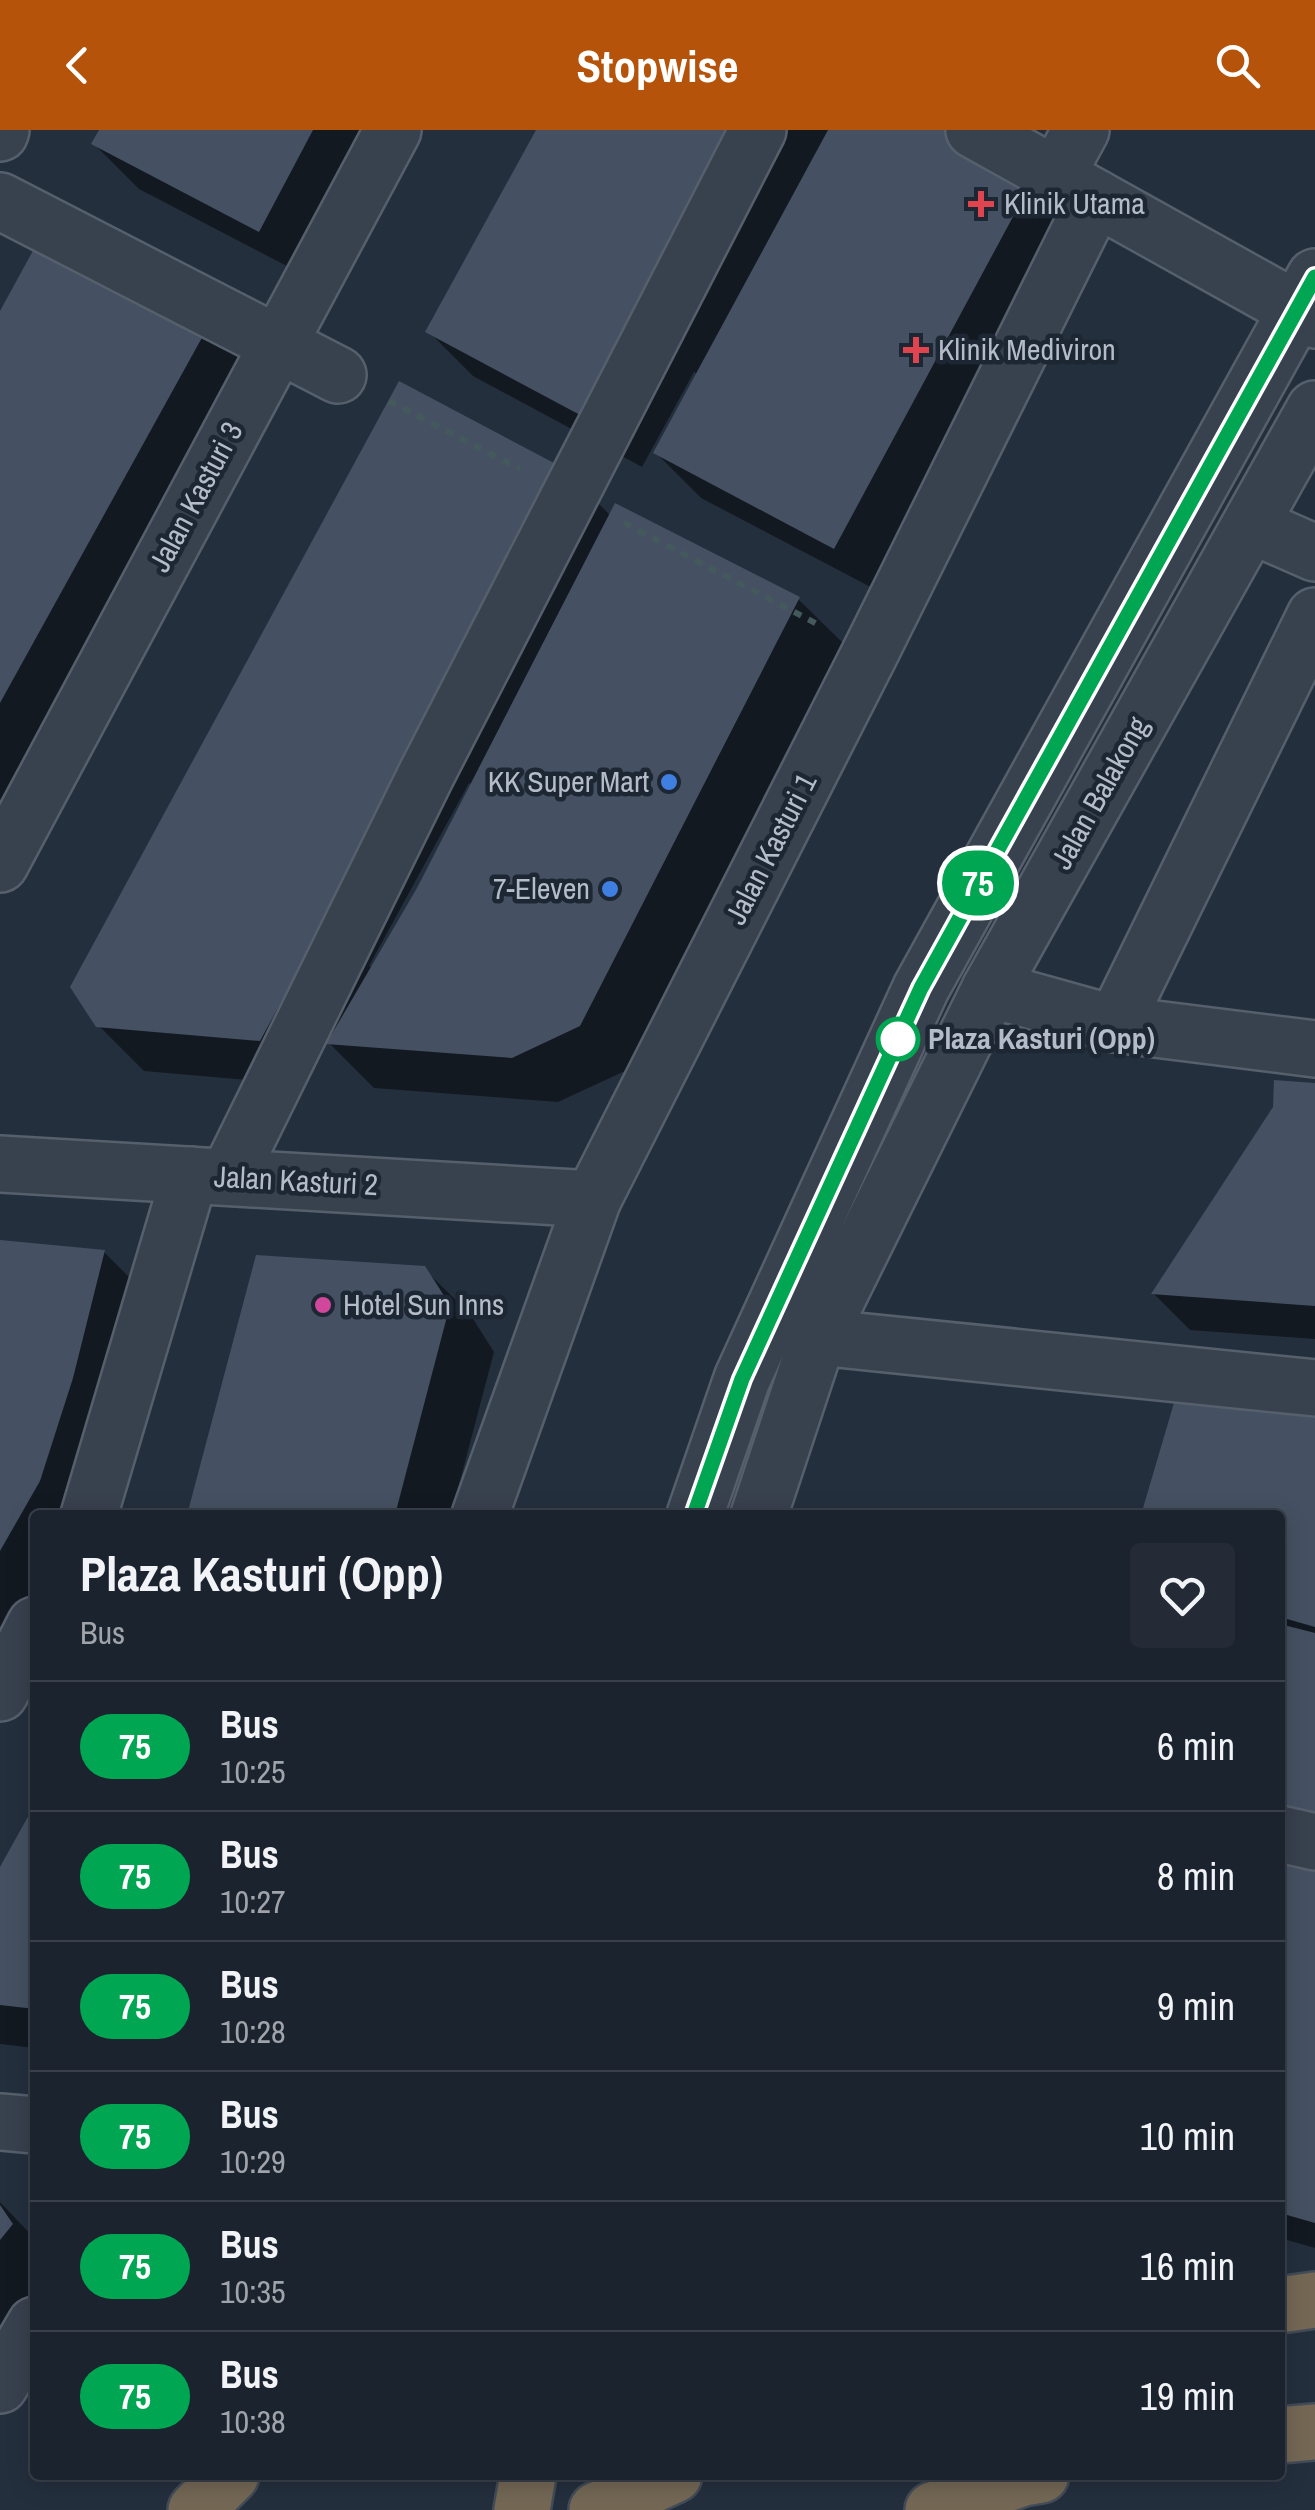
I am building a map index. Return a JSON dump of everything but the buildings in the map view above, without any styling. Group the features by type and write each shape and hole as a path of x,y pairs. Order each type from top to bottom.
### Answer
{"highway":[{"path":"1285,2304 1315,2300"},
{"path":"1285,2434 1315,2432"},
{"path":"196,2510 226,2480"},
{"path":"522,2510 527,2480"},
{"path":"598,2510 663,2480"},
{"path":"933,2510 1016,2480"}],"street":[{"name":"Jalan Kasturi 3","path":"0,864 392,130"},
{"path":"91,1510 209,1176 418,793 758,130"},
{"path":"974,130 1078,168 1309,302"},
{"name":"Jalan Kasturi 1","path":"482,1510 593,1199 870,653 1078,168"},
{"path":"0,201 338,374"},
{"name":"Jalan Balakong","path":"696,1510 742,1379 921,988 1309,302"},
{"name":"Jalan Balakong","path":"761,1510 818,1337 990,989 1315,409"},
{"path":"1251,525 1315,554"},
{"path":"1115,1024 1315,616"},
{"path":"990,989 1115,1024 1315,1049"},
{"name":"Jalan Kasturi 2","path":"0,1164 593,1199"},
{"path":"818,1337 1315,1388"},
{"path":"0,1694 30,1635"},
{"path":"1285,1835 1315,1842"},
{"path":"0,2122 30,2125"},
{"path":"0,2385 30,2334"}],"path":[{"path":"338,374 870,653"}],"bus line":[{"name":"75","path":"696,1510 742,1379 921,988 1315,277"}],"place":[{"name":"Klinik Utama","path":"981,204"},
{"name":"Klinik Mediviron","path":"916,350"},
{"name":"KK Super Mart","path":"669,782"},
{"name":"7-Eleven","path":"610,889"},
{"name":"Plaza Kasturi (Opp)","path":"898,1039"},
{"name":"Hotel Sun Inns","path":"323,1305"}]}
